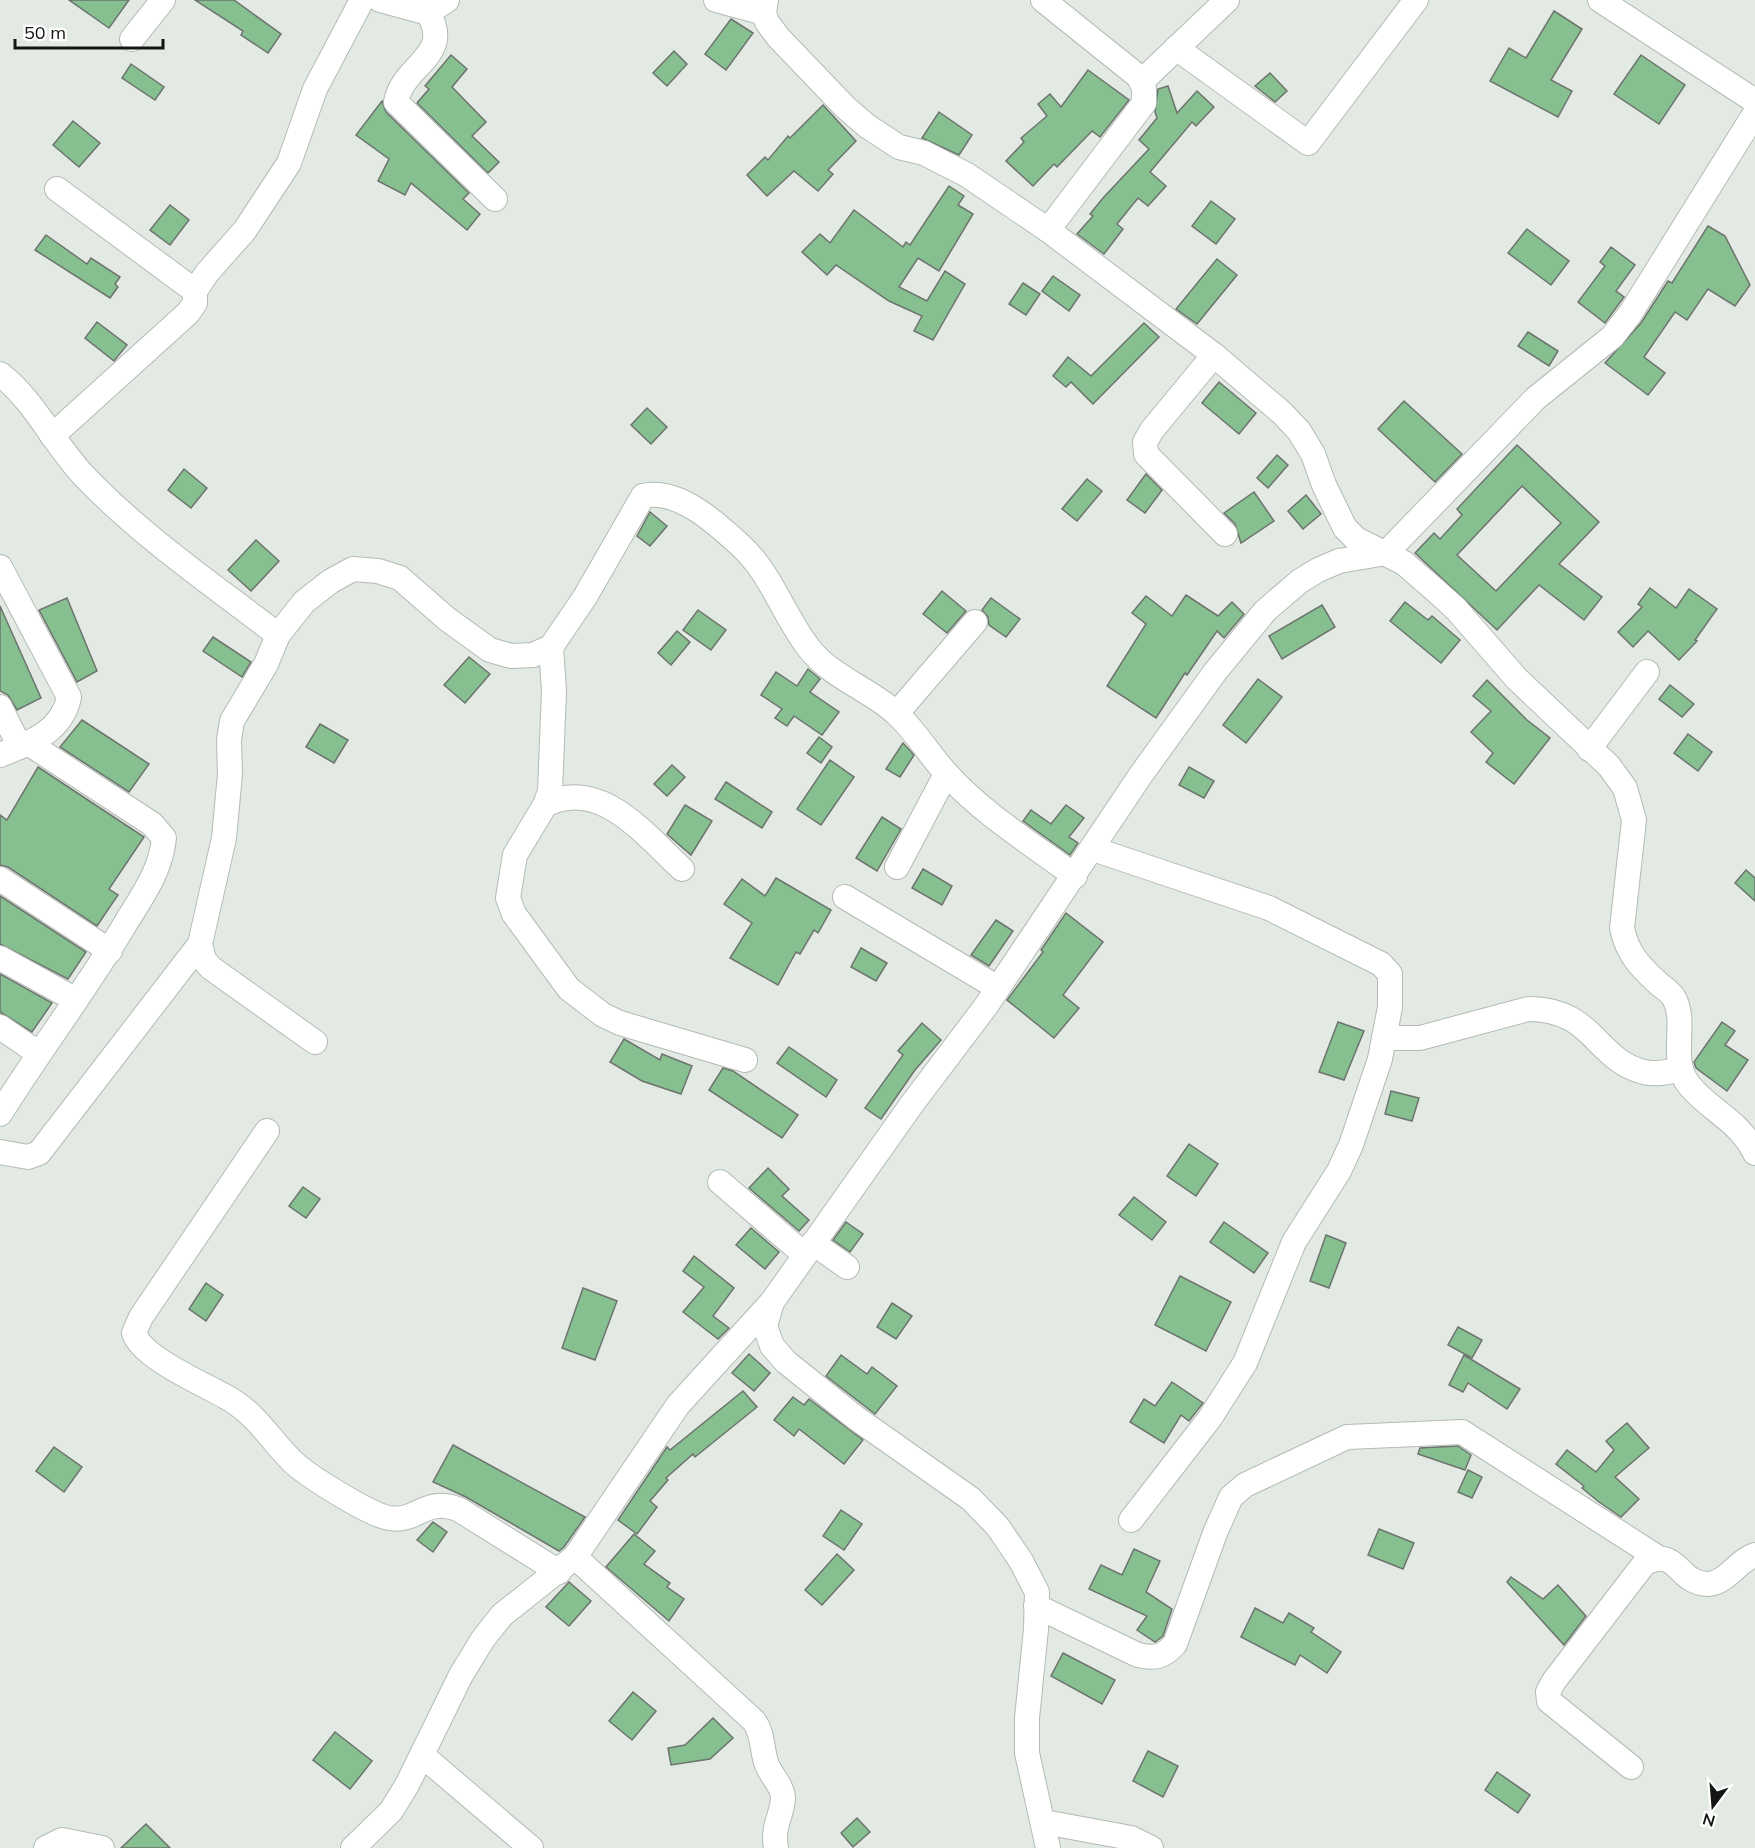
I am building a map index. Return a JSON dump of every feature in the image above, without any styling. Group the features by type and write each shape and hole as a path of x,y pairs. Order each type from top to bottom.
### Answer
{"street":[{"path":"132,39 163,0"},
{"path":"52,436 188,313 195,303 195,291 216,260 244,230 281,178 289,163 315,89 362,0"},
{"path":"380,0 438,7 437,36 434,46 403,85 396,102 495,199"},
{"path":"716,0 765,6 767,22 778,37 867,126 899,147 924,153 967,175 1048,231 1214,355 1299,431 1313,453 1324,485 1345,528 1356,538 1404,563 1456,609 1517,679 1609,766 1626,788 1634,819 1622,928 1626,945 1640,967 1674,997 1680,1012 1681,1069 1688,1083 1734,1122 1755,1153"},
{"path":"1043,0 1139,77 1144,103 1139,113 1048,231"},
{"path":"1141,82 1227,0"},
{"path":"1176,48 1308,143 1416,0"},
{"path":"1600,0 1755,101"},
{"path":"353,1848 391,1811 423,1756 462,1675 483,1638 502,1615 567,1564 678,1405 772,1302 998,988 1208,682 1265,611 1300,581 1318,570 1339,561 1386,553 1536,398 1612,337 1630,314 1755,113"},
{"path":"57,189 195,291"},
{"path":"1214,355 1152,430 1145,442 1146,454 1225,534"},
{"path":"0,374 31,403 52,436 84,477 110,503 241,609 278,635"},
{"path":"0,1152 28,1157 39,1153 200,945 224,838 232,721 266,664 278,635 304,603 331,581 353,570 378,571 400,579 447,619 490,650 511,656 533,655 551,647 585,597 643,496 659,493 691,507 740,546 762,569 808,647 842,679 897,713 946,774 968,794 1075,876"},
{"path":"0,567 69,698 66,714 54,727 16,748"},
{"path":"897,713 975,622"},
{"path":"551,647 554,691 552,773 545,805 515,855 508,898 514,914 569,989 603,1015 620,1023 745,1060"},
{"path":"1589,749 1647,672"},
{"path":"0,707 16,748 152,824 164,838 162,856 153,879 110,951 3,1104"},
{"path":"897,867 946,774"},
{"path":"545,805 571,795 598,801 632,822 682,869"},
{"path":"1093,849 1257,903 1381,964 1390,974 1392,987 1384,1038 1366,1105 1339,1171 1294,1242 1245,1362 1210,1418 1131,1520"},
{"path":"0,879 110,951"},
{"path":"845,897 998,988"},
{"path":"200,945 204,960 211,968 315,1042"},
{"path":"0,958 76,1000"},
{"path":"1384,1038 1419,1038 1528,1009 1545,1009 1562,1012 1576,1020 1632,1067 1658,1074 1681,1069"},
{"path":"0,1027 38,1053"},
{"path":"267,1131 141,1317 134,1333 137,1342 149,1353 234,1401 263,1426 298,1466 372,1512 388,1518 401,1518 425,1507 447,1505 567,1564 754,1721 763,1738 767,1766 782,1792 783,1799 775,1832 777,1848"},
{"path":"720,1182 809,1249 847,1267"},
{"path":"772,1302 765,1326 772,1346 786,1362 856,1418 970,1499 998,1527 1021,1561 1036,1592 1027,1718 1027,1753 1048,1848"},
{"path":"1036,1606 1138,1655 1151,1658 1164,1656 1175,1644 1215,1533 1231,1497 1245,1485 1347,1437 1462,1431 1657,1557 1665,1558 1698,1582 1707,1584 1717,1582 1755,1555"},
{"path":"1631,1767 1549,1701 1548,1692 1644,1564 1657,1557"},
{"path":"423,1756 531,1848"},
{"path":"1044,1822 1131,1838 1151,1848"},
{"path":"46,1848 62,1840 102,1848"}],"building":[{"path":"69,0 129,0 109,28"},
{"path":"195,0 234,0 281,34 268,53 241,35 243,31"},
{"path":"1554,11 1582,29 1551,80 1572,91 1558,117 1490,81 1509,48 1526,58"},
{"path":"731,19 753,33 726,70 705,54"},
{"path":"674,51 687,64 667,86 653,73"},
{"path":"451,55 467,69 452,87 486,122 472,136 499,162 488,173 417,103 429,89 425,86"},
{"path":"1641,55 1685,85 1659,124 1614,94"},
{"path":"131,64 164,87 155,100 122,78"},
{"path":"1088,70 1129,100 1100,137 1092,131 1057,167 1054,164 1033,186 1006,161 1024,142 1021,138 1047,116 1038,104 1050,94 1061,107"},
{"path":"1270,73 1287,91 1275,102 1255,86"},
{"path":"1168,86 1177,113 1197,91 1214,107 1196,126 1192,122 1150,172 1166,186 1148,206 1138,198 1117,224 1123,229 1104,254 1077,234 1093,216 1090,214 1103,198 1149,149 1139,140 1157,118 1155,112 1158,89"},
{"path":"382,101 386,112 469,193 463,199 480,214 467,230 411,183 405,195 378,181 389,159 356,135"},
{"path":"823,105 856,141 828,170 833,174 818,191 794,171 767,196 747,175 765,157 768,160 788,136 790,138"},
{"path":"939,112 972,135 959,155 922,138"},
{"path":"73,121 100,143 79,167 53,145"},
{"path":"949,186 964,196 958,205 973,214 939,271 918,258 899,287 927,301 945,271 965,284 933,340 914,331 922,316 889,301 836,265 827,275 802,252 820,234 830,243 854,210 903,247 906,242 910,245"},
{"path":"1211,201 1235,219 1216,244 1192,226"},
{"path":"170,205 189,220 170,245 150,230"},
{"path":"1708,226 1725,236 1750,285 1735,306 1708,289 1687,320 1675,312 1644,357 1665,373 1648,395 1605,363 1641,323 1668,281 1672,283"},
{"path":"1527,229 1569,261 1551,285 1508,253"},
{"path":"46,235 87,264 91,258 120,277 115,284 118,287 110,298 35,250"},
{"path":"1611,247 1635,265 1616,291 1624,297 1605,323 1578,302 1605,266 1600,262"},
{"path":"1217,259 1237,275 1197,324 1176,309"},
{"path":"1053,276 1080,295 1069,311 1042,291"},
{"path":"1023,283 1040,294 1026,315 1009,304"},
{"path":"97,322 127,345 114,361 85,338"},
{"path":"1144,323 1159,337 1093,404 1071,382 1066,387 1053,376 1068,357 1091,376"},
{"path":"1528,332 1558,351 1549,366 1518,346"},
{"path":"1219,382 1256,413 1239,434 1202,403"},
{"path":"1404,401 1462,454 1435,482 1378,429"},
{"path":"647,408 667,427 651,444 631,425"},
{"path":"1517,445 1599,522 1559,564 1602,597 1584,620 1539,585 1497,630 1415,553 1434,533 1440,539 1462,515 1457,509","holes":["1522,486 1561,523 1496,591 1457,555"]},
{"path":"1277,455 1288,465 1268,488 1257,478"},
{"path":"184,469 207,488 191,508 168,490"},
{"path":"1146,474 1162,490 1145,513 1127,500"},
{"path":"1087,479 1102,491 1077,521 1062,509"},
{"path":"1254,492 1274,521 1241,543 1235,524 1224,513"},
{"path":"1306,495 1321,514 1303,529 1288,511"},
{"path":"650,512 667,526 650,546 637,536"},
{"path":"256,540 279,561 251,591 228,570"},
{"path":"1650,588 1676,608 1689,589 1717,609 1695,640 1697,641 1679,660 1648,631 1633,647 1618,632 1642,607 1638,604"},
{"path":"942,591 966,611 947,633 923,614"},
{"path":"1186,595 1218,616 1232,602 1244,614 1224,638 1217,631 1187,675 1185,673 1156,718 1107,686 1146,624 1132,613 1146,596 1172,616"},
{"path":"67,598 97,671 77,682 39,610"},
{"path":"991,598 1020,619 1006,637 989,625 988,617 982,610"},
{"path":"1405,602 1428,620 1432,616 1460,640 1441,663 1390,621"},
{"path":"1322,605 1335,627 1282,659 1269,636"},
{"path":"0,606 41,698 17,710 8,695 0,691"},
{"path":"698,610 726,630 711,650 683,630"},
{"path":"677,631 690,642 671,665 658,653"},
{"path":"213,637 251,662 242,677 203,651"},
{"path":"469,657 490,674 465,703 444,685"},
{"path":"808,669 820,679 810,692 839,712 822,735 794,716 787,726 775,718 782,709 761,695 776,672 797,686"},
{"path":"1258,679 1282,697 1246,743 1223,725"},
{"path":"1487,680 1527,720 1550,738 1514,784 1486,762 1493,753 1471,732 1491,711 1473,696"},
{"path":"1670,685 1694,704 1682,717 1659,699"},
{"path":"82,720 149,764 129,792 60,747"},
{"path":"320,724 348,740 334,763 306,747"},
{"path":"1688,734 1712,752 1698,771 1674,753"},
{"path":"819,737 832,747 821,763 807,753"},
{"path":"903,743 914,755 900,777 886,769"},
{"path":"830,760 854,777 821,825 797,809"},
{"path":"672,765 685,777 667,796 654,784"},
{"path":"38,767 144,837 109,889 118,895 97,926 8,867 0,865 0,815 7,820"},
{"path":"1189,767 1214,781 1204,798 1179,785"},
{"path":"726,782 772,812 762,828 715,799"},
{"path":"685,805 712,821 691,855 667,834"},
{"path":"1066,805 1084,818 1069,837 1078,843 1070,855 1023,821 1031,810 1051,824"},
{"path":"882,817 901,829 877,871 856,858"},
{"path":"923,869 952,886 942,905 912,888"},
{"path":"1746,870 1755,878 1755,901 1735,883"},
{"path":"776,878 831,910 818,933 814,930 800,954 796,952 778,985 730,958 752,923 724,904 742,879 765,896"},
{"path":"0,896 86,952 68,979 0,944"},
{"path":"1066,913 1103,942 1063,995 1079,1008 1054,1038 1007,1000 1043,952 1041,950"},
{"path":"996,920 1013,931 989,966 971,955"},
{"path":"861,948 887,963 876,981 851,967"},
{"path":"0,974 52,1003 32,1032 0,1012"},
{"path":"1338,1022 1364,1031 1344,1080 1319,1072"},
{"path":"1722,1022 1735,1031 1725,1045 1748,1060 1727,1091 1696,1068 1694,1062"},
{"path":"922,1023 941,1040 915,1070 881,1119 865,1108 903,1055 898,1051"},
{"path":"624,1039 660,1060 662,1054 692,1066 681,1094 642,1081 610,1062"},
{"path":"789,1047 837,1080 826,1097 777,1063"},
{"path":"723,1068 733,1071 798,1115 782,1138 709,1090"},
{"path":"1391,1091 1419,1098 1412,1121 1385,1114"},
{"path":"1189,1144 1218,1164 1196,1196 1167,1176"},
{"path":"768,1168 789,1189 782,1196 809,1220 799,1231 749,1188"},
{"path":"303,1187 320,1199 306,1218 289,1206"},
{"path":"1134,1197 1166,1222 1152,1240 1119,1215"},
{"path":"846,1222 863,1234 850,1252 833,1240"},
{"path":"1224,1222 1268,1253 1254,1273 1210,1242"},
{"path":"751,1228 779,1252 765,1269 736,1245"},
{"path":"1326,1235 1346,1243 1329,1288 1310,1281"},
{"path":"694,1256 734,1288 713,1316 729,1328 718,1339 683,1312 704,1287 683,1271"},
{"path":"1180,1276 1231,1302 1206,1351 1155,1325"},
{"path":"206,1283 223,1295 206,1321 189,1309"},
{"path":"583,1288 617,1301 595,1360 562,1348"},
{"path":"892,1303 912,1316 896,1339 877,1327"},
{"path":"1458,1327 1482,1340 1472,1358 1448,1345"},
{"path":"749,1354 770,1373 754,1391 732,1373"},
{"path":"841,1355 867,1374 872,1367 897,1386 875,1414 826,1376"},
{"path":"1464,1355 1520,1389 1507,1409 1468,1383 1463,1392 1449,1385"},
{"path":"1172,1382 1203,1403 1189,1421 1181,1415 1164,1443 1130,1422 1144,1399 1155,1406"},
{"path":"743,1391 757,1407 695,1457 693,1454 666,1478 668,1480 650,1501 657,1507 637,1534 618,1520 667,1447 670,1450"},
{"path":"793,1397 804,1405 809,1399 863,1440 844,1464 799,1429 794,1436 774,1420"},
{"path":"1627,1423 1649,1448 1615,1477 1639,1499 1621,1517 1599,1502 1582,1488 1584,1486 1556,1464 1567,1450 1596,1472 1614,1450 1606,1441"},
{"path":"453,1445 585,1517 564,1547 559,1551 466,1497 433,1482"},
{"path":"1458,1446 1471,1455 1465,1470 1418,1454 1420,1448"},
{"path":"54,1447 82,1467 64,1492 36,1471"},
{"path":"1468,1470 1482,1477 1472,1498 1458,1492"},
{"path":"841,1510 862,1524 844,1550 823,1536"},
{"path":"433,1522 447,1532 433,1552 417,1540"},
{"path":"1379,1529 1414,1543 1403,1569 1368,1555"},
{"path":"634,1534 655,1551 644,1564 670,1583 667,1587 684,1599 669,1621 606,1567"},
{"path":"1134,1549 1160,1561 1146,1592 1172,1609 1163,1636 1155,1642 1137,1630 1147,1616 1089,1589 1101,1565 1122,1575"},
{"path":"837,1554 854,1570 822,1605 805,1590"},
{"path":"1511,1577 1543,1599 1558,1585 1586,1616 1564,1645 1507,1582"},
{"path":"569,1582 591,1601 569,1626 546,1607"},
{"path":"1255,1608 1283,1623 1289,1613 1314,1628 1311,1632 1341,1652 1327,1673 1300,1655 1295,1665 1241,1637"},
{"path":"1063,1653 1115,1680 1102,1704 1051,1676"},
{"path":"633,1692 656,1711 632,1740 609,1721"},
{"path":"713,1718 733,1738 710,1759 671,1765 668,1748 685,1745"},
{"path":"335,1732 372,1761 350,1789 313,1760"},
{"path":"1148,1751 1178,1766 1163,1797 1133,1781"},
{"path":"1497,1772 1530,1795 1518,1813 1485,1790"},
{"path":"857,1818 870,1832 853,1847 841,1833"},
{"path":"146,1824 170,1848 121,1848"}]}
